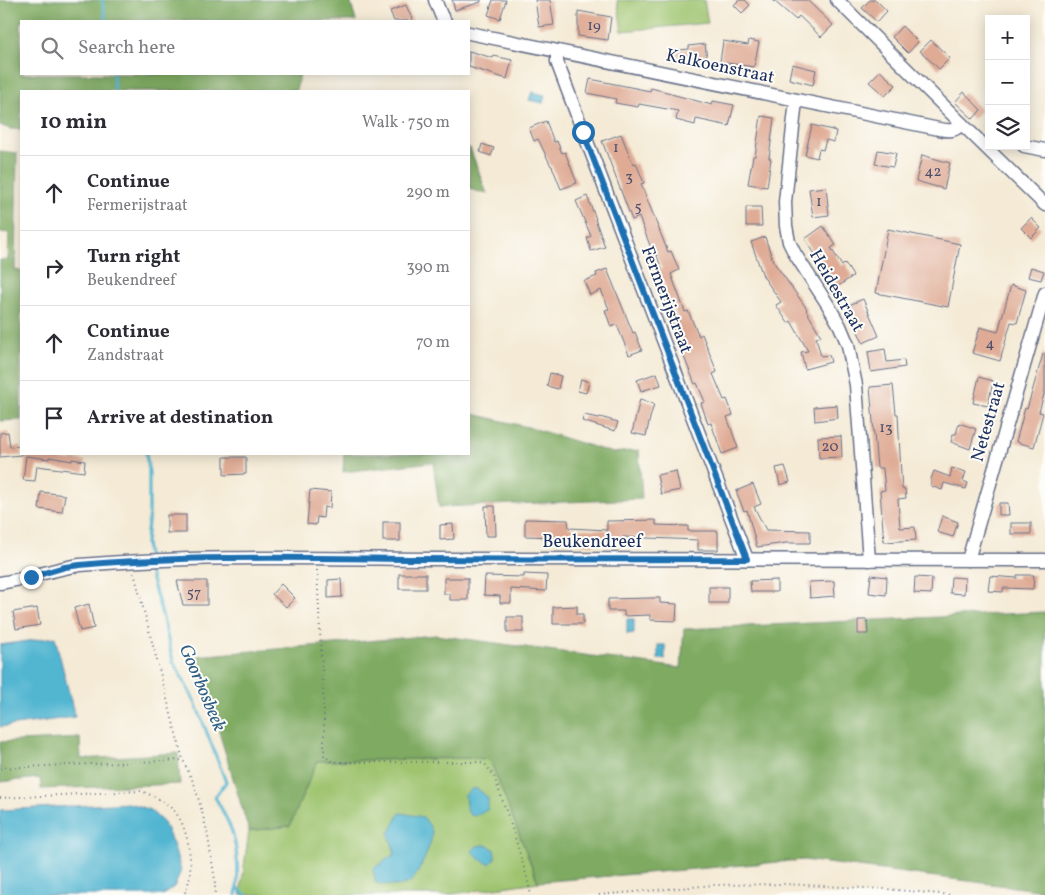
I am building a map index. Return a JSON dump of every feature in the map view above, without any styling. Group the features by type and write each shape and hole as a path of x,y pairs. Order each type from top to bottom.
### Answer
{"street":[{"path":"435,0 444,20"},
{"path":"837,0 962,124 985,144"},
{"name":"Kalkoenstraat","path":"470,33 939,130 957,129 962,124"},
{"name":"Fermerijstraat","path":"557,51 557,62 583,132 747,559"},
{"name":"Heidestraat","path":"796,100 785,202 786,226 789,242 795,254 828,305 848,345 856,385 869,560"},
{"path":"1030,147 1045,150"},
{"path":"992,150 1045,205"},
{"name":"Netestraat","path":"968,560 1045,293"},
{"name":"Beukendreef","path":"0,583 31,577 65,567 135,561 236,558 1045,560"}],"path":[{"path":"316,558 324,712 324,756 333,762 476,762 485,764 494,776 504,804 526,874 530,895"},
{"path":"135,561 183,760 195,786 207,831 216,880 215,895"},
{"path":"0,768 183,760"},
{"path":"0,798 141,791 160,799 177,814 186,833 191,860 189,881 184,895"},
{"path":"599,895 714,885 784,884 886,889 952,895"}],"green space":[{"path":"0,0 350,0 356,20 20,20 20,75 300,75 296,90 20,90 20,129 10,129 0,125"},
{"path":"617,0 704,0 708,23 622,31"},
{"path":"470,148 487,194 470,189"},
{"path":"0,151 17,153 15,270 20,271 20,420 0,421 0,260 8,260 9,233 0,232"},
{"path":"470,413 532,428 613,453 639,450 642,499 439,507 433,462 343,472 344,455 470,455"},
{"path":"1045,612 1045,891 804,860 538,882 490,760 476,758 317,761 290,826 249,831 196,656 436,635 681,668 684,629"},
{"path":"80,738 81,759 178,753 180,784 41,789 40,778 0,782 0,742"},
{"path":"476,758 490,760 538,882 445,895 240,895 249,831 290,826 317,761"}],"water":[{"path":"532,92 545,95 543,103 529,100"},
{"path":"627,619 634,619 634,633 627,634"},
{"path":"55,637 75,717 0,727 0,645"},
{"path":"658,645 665,645 665,659 658,659"},
{"path":"471,789 478,789 488,798 488,809 473,816 469,814 465,795"},
{"path":"129,803 150,810 164,823 173,844 181,870 175,886 163,895 0,895 0,810"},
{"path":"400,813 423,817 432,832 430,844 421,866 411,881 398,886 376,883 373,869 395,854 389,834"},
{"path":"485,845 494,849 495,858 490,864 484,862 472,851 477,846"}],"building":[{"path":"452,0 481,0 481,2 455,10"},
{"path":"493,0 506,0 500,19 488,15"},
{"path":"535,0 550,0 554,25 539,27"},
{"path":"739,0 745,0 750,5 742,13 734,5"},
{"path":"773,0 807,0 833,25 821,37 799,16 796,20"},
{"path":"870,0 876,0 887,11 877,22 862,8"},
{"path":"406,5 413,20 394,20 390,11"},
{"path":"578,11 611,17 608,40 578,36"},
{"path":"902,26 918,42 908,53 892,37"},
{"path":"749,40 759,42 754,67 720,62 723,41 748,45"},
{"path":"931,40 950,58 939,69 920,51"},
{"path":"705,44 707,59 691,61 690,58 671,61 670,51 689,49 689,46"},
{"path":"470,51 493,58 494,56 512,60 507,79 470,67"},
{"path":"792,64 816,70 813,85 789,79"},
{"path":"880,71 896,85 885,96 869,82"},
{"path":"590,79 650,91 651,88 712,105 713,101 734,105 729,126 696,119 695,125 676,120 678,111 639,104 638,107 615,103 616,99 587,93"},
{"path":"964,92 981,110 973,119 955,102"},
{"path":"761,116 774,118 767,187 748,184 753,156 755,156"},
{"path":"546,121 554,142 557,141 562,153 565,152 577,183 561,189 538,139 534,141 529,128"},
{"path":"812,125 836,131 834,142 826,140 823,150 819,149 817,158 805,155"},
{"path":"621,134 633,164 636,163 644,183 641,184 668,252 671,251 679,270 671,274 685,312 688,311 699,336 702,334 717,372 713,374 724,400 727,399 733,415 727,417 738,448 722,454 711,423 708,424 701,403 705,402 697,383 695,384 671,325 679,321 673,307 668,309 661,290 666,288 659,270 662,269 653,247 651,248 639,217 632,220 602,141"},
{"path":"482,144 494,148 491,156 480,152"},
{"path":"878,150 896,153 893,167 875,164"},
{"path":"922,155 950,163 944,189 916,181"},
{"path":"826,187 829,215 813,217 809,189"},
{"path":"587,196 605,247 591,251 587,238 591,236 576,201"},
{"path":"746,207 761,207 762,226 746,226"},
{"path":"1031,218 1041,228 1031,238 1021,228"},
{"path":"823,226 836,245 831,248 842,266 845,263 853,276 837,287 805,239"},
{"path":"888,229 960,244 948,307 876,293"},
{"path":"765,237 773,261 807,309 821,336 816,338 821,356 829,355 831,362 805,369 801,352 808,351 791,321 788,323 776,305 781,302 763,276 751,242"},
{"path":"1031,267 1044,271 1041,280 1028,277"},
{"path":"607,269 633,333 635,332 642,350 629,355 617,325 611,327 605,310 609,309 601,290 590,295 584,281 597,276 596,273"},
{"path":"1011,285 1026,290 1017,323 1011,322 1000,361 972,353 980,327 998,332"},
{"path":"863,299 879,336 863,343 847,306"},
{"path":"885,349 887,362 904,360 905,367 871,372 868,352"},
{"path":"1043,354 1045,354 1045,391 1039,412 1043,413 1034,447 1016,442"},
{"path":"550,373 561,376 558,389 547,386"},
{"path":"657,373 661,385 641,391 637,380"},
{"path":"979,377 993,381 988,406 973,403"},
{"path":"581,379 589,382 586,393 578,391"},
{"path":"893,385 896,414 898,414 902,489 905,489 906,498 898,499 900,528 915,527 916,540 884,542 880,491 885,490 883,468 877,468 870,387"},
{"path":"640,399 654,404 646,436 632,433"},
{"path":"837,405 838,418 815,421 814,407"},
{"path":"584,415 618,422 615,431 582,421"},
{"path":"959,423 976,429 970,449 951,442 953,434 956,434"},
{"path":"8,432 10,447 20,446 21,455 0,457 0,433"},
{"path":"841,436 842,457 819,458 818,437"},
{"path":"26,456 85,461 84,472 37,466 35,481 23,480"},
{"path":"224,457 246,457 246,474 224,475"},
{"path":"785,466 790,482 780,485 776,468"},
{"path":"952,468 966,472 963,481 968,483 966,489 944,483 942,490 931,486 934,471 950,477"},
{"path":"676,471 680,490 661,494 657,475"},
{"path":"753,484 761,504 754,507 766,530 810,531 810,543 786,543 757,547 747,510 744,511 736,491"},
{"path":"310,490 331,492 330,508 324,507 323,518 317,517 316,525 307,524"},
{"path":"41,492 65,495 62,512 39,509"},
{"path":"999,503 1008,503 1009,515 999,515"},
{"path":"485,506 495,506 496,536 486,536"},
{"path":"167,515 186,515 186,533 167,533"},
{"path":"942,516 958,522 953,537 937,532"},
{"path":"525,519 568,520 569,528 607,530 607,521 656,520 656,525 688,526 688,531 718,531 718,550 698,550 698,540 623,537 623,540 594,541 594,545 580,544 581,537 556,539 556,537 525,536"},
{"path":"383,522 400,522 400,541 383,541"},
{"path":"1011,523 1031,523 1031,534 1011,534"},
{"path":"453,524 454,539 440,540 440,525"},
{"path":"399,574 426,574 426,589 399,589"},
{"path":"524,574 547,575 546,591 511,589 511,603 500,603 500,596 484,595 485,576 524,577"},
{"path":"871,575 887,577 886,595 869,593"},
{"path":"1017,575 1034,575 1033,589 1003,588 1003,592 988,591 990,576 1017,578"},
{"path":"915,577 932,578 931,594 914,593"},
{"path":"951,577 965,578 964,594 950,593"},
{"path":"444,578 468,578 468,600 450,600 450,594 444,594"},
{"path":"341,579 342,597 328,598 328,580"},
{"path":"777,580 777,592 751,592 750,581"},
{"path":"177,581 207,581 207,605 183,605"},
{"path":"834,581 835,596 810,598 809,582"},
{"path":"281,584 295,598 286,607 272,594"},
{"path":"709,587 728,587 728,603 709,603"},
{"path":"660,598 660,603 677,604 676,621 650,620 650,615 624,616 624,611 608,611 608,599"},
{"path":"89,604 94,628 80,631 74,608"},
{"path":"577,606 577,614 583,614 583,624 553,624 553,607"},
{"path":"37,608 40,625 16,629 13,612"},
{"path":"507,617 523,617 523,632 507,632"},
{"path":"858,620 867,620 868,634 858,634"}],"waterway":[{"name":"Goorbosbeek","path":"102,0 106,20"},
{"name":"Goorbosbeek","path":"113,75 114,90"},
{"name":"Goorbosbeek","path":"146,455 149,472 149,512 146,542 148,558"},
{"name":"Goorbosbeek","path":"149,564 173,661 195,702 226,782 215,797 232,832 236,847 236,895"},
{"path":"237,888 246,895"}],"route":[{"path":"31,577 65,567 80,565 170,559 747,559 583,132"}]}
